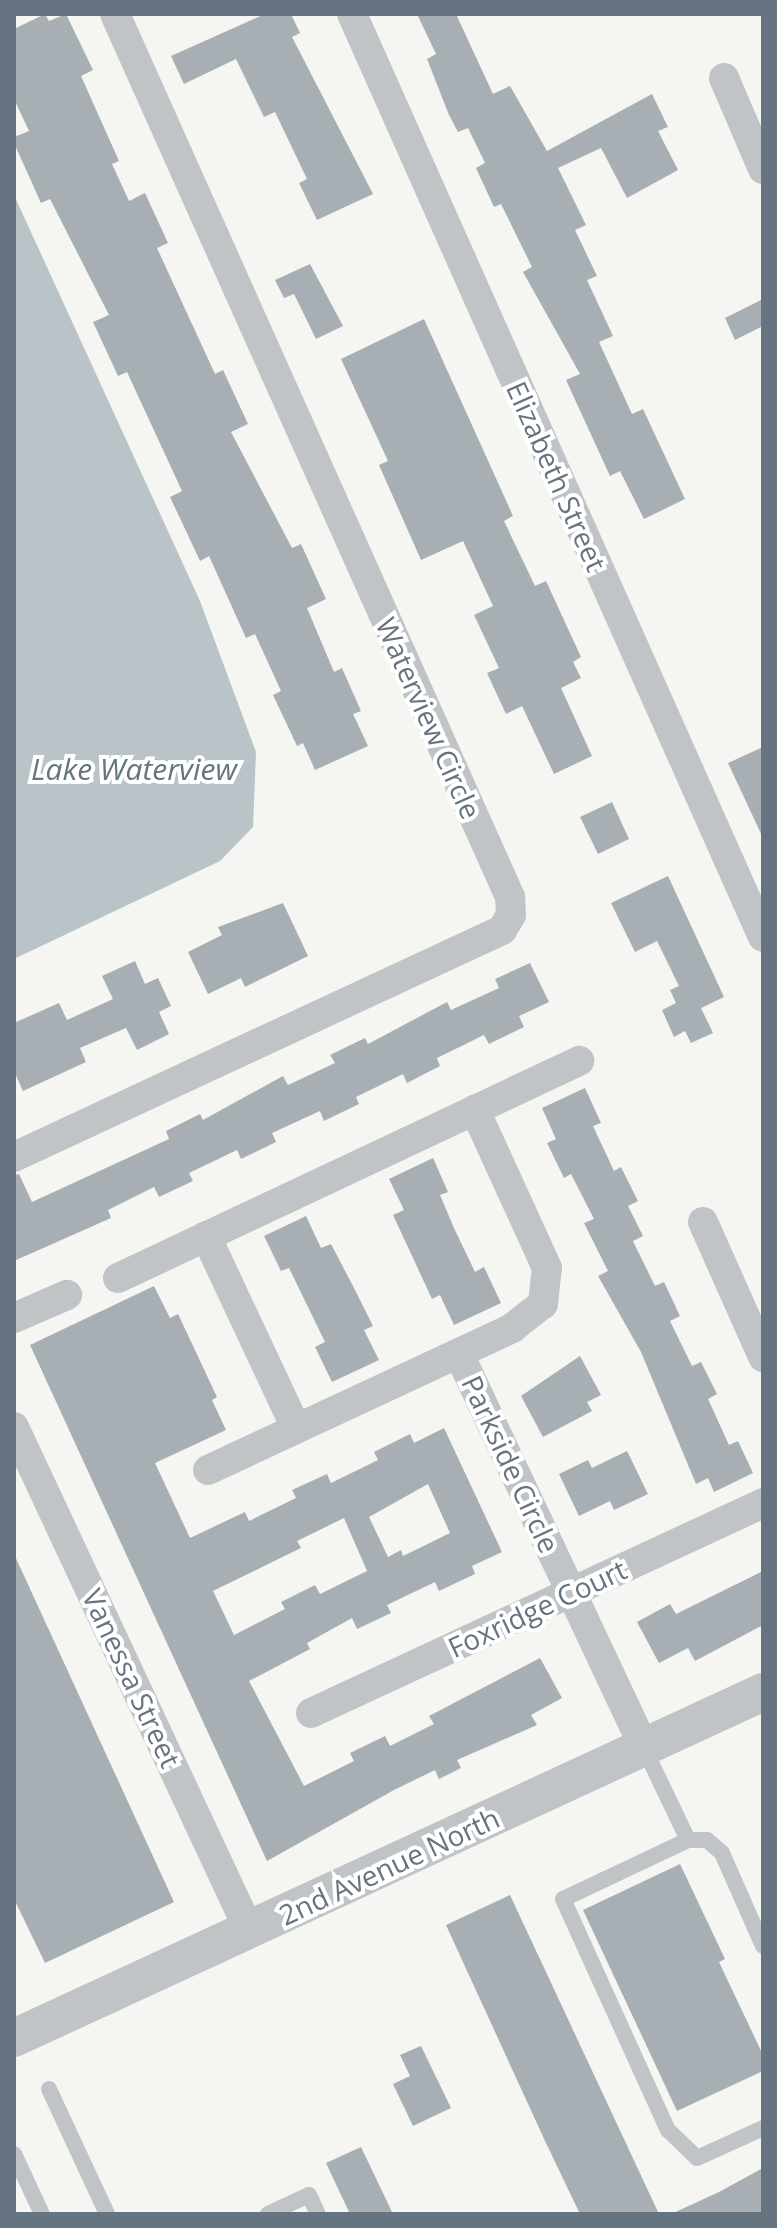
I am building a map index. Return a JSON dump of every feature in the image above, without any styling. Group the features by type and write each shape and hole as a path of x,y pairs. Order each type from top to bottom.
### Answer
{"street":[{"name":"Waterview Circle","path":"14,1157 502,930 511,915 510,897 115,14"},
{"name":"Elizabeth Street","path":"352,14 763,937"},
{"path":"724,78 763,169"},
{"path":"118,1278 579,1061"},
{"name":"Parkside Circle","path":"208,1470 532,1317 549,1287 547,1268 475,1110"},
{"path":"703,1222 763,1357"},
{"path":"206,1236 296,1428"},
{"path":"14,1318 67,1295"},
{"name":"Parkside Circle","path":"459,1354 644,1748"},
{"name":"Vanessa Street","path":"14,1427 249,1930"},
{"name":"Foxridge Court","path":"311,1713 763,1503"},
{"name":"2nd Avenue North","path":"17,2030 249,1930 763,1692"}],"lane":[{"path":"644,1748 688,1840"},
{"path":"763,1946 722,1853 707,1840 688,1840 563,1899 668,2130 697,2158 763,2128"},
{"path":"49,2089 107,2214"},
{"path":"14,2154 42,2214"},
{"path":"268,2214 309,2195 318,2214"}],"water":[{"name":"Lake Waterview","path":"14,195 200,601 256,752 253,827 220,861 14,959"}],"building":[{"path":"45,14 49,21 66,14 93,70 81,76 119,161 112,164 129,201 145,193 168,243 157,248 215,374 223,370 248,424 231,432 292,548 301,544 326,599 307,608 334,672 342,668 361,711 353,714 368,746 315,770 303,743 297,746 273,695 281,691 255,634 246,638 209,556 200,561 170,497 182,491 127,372 118,376 93,322 109,315 50,199 41,203 14,143 14,137 29,131 14,99 14,29"},
{"path":"265,14 291,14 300,33 292,37 373,194 317,220 299,183 307,179 275,112 264,117 236,59 184,84 171,56"},
{"path":"417,14 456,14 493,94 510,86 547,151 652,94 668,127 658,131 678,170 627,198 601,148 558,168 586,225 575,230 597,276 587,280 613,336 599,342 632,414 643,409 685,499 644,519 620,471 610,476 566,380 580,374 523,272 532,267 501,204 494,207 476,168 485,163 468,128 458,132 449,115 427,59 436,54"},
{"path":"310,264 343,326 316,339 294,294 284,298 275,280"},
{"path":"763,299 763,326 735,340 725,318"},
{"path":"424,319 513,516 504,521 535,586 546,581 581,657 573,662 581,678 561,688 592,756 554,774 522,706 506,714 487,673 499,668 474,615 493,606 463,541 421,560 379,465 388,461 341,359"},
{"path":"763,747 763,838 728,763"},
{"path":"612,802 629,839 598,854 580,817"},
{"path":"668,876 724,997 701,1008 713,1033 691,1043 685,1031 674,1037 662,1010 676,1003 670,990 679,986 657,941 635,952 611,903"},
{"path":"283,903 308,956 245,987 241,978 208,994 188,952 222,935 218,927"},
{"path":"135,961 145,984 158,978 171,1006 159,1012 169,1034 137,1050 126,1028 80,1048 86,1062 23,1091 14,1071 14,1023 59,1003 67,1020 113,999 102,976"},
{"path":"530,963 549,1002 519,1016 524,1027 489,1044 484,1035 437,1058 440,1066 407,1083 403,1074 356,1097 359,1104 324,1121 320,1111 272,1133 276,1142 241,1159 237,1150 189,1173 193,1181 159,1197 154,1187 108,1210 111,1218 14,1261 14,1175 19,1174 32,1202 169,1139 166,1131 200,1114 203,1120 283,1076 288,1085 335,1063 330,1055 365,1038 368,1044 447,1002 451,1010 499,988 495,979"},
{"path":"585,1088 601,1123 593,1126 614,1171 621,1167 638,1201 628,1206 643,1236 633,1241 655,1286 664,1282 680,1316 670,1321 692,1366 701,1362 717,1394 708,1399 729,1445 738,1441 753,1473 714,1492 708,1478 696,1484 641,1352 598,1276 608,1271 584,1223 594,1219 571,1174 564,1178 547,1143 556,1139 542,1108"},
{"path":"433,1158 448,1192 440,1195 454,1228 475,1272 484,1267 501,1303 454,1325 440,1295 432,1299 393,1215 404,1210 389,1179"},
{"path":"306,1216 321,1248 331,1244 355,1290 373,1326 364,1330 379,1360 332,1382 315,1347 325,1342 289,1268 281,1271 264,1236"},
{"path":"154,1286 170,1318 178,1314 217,1397 212,1400 226,1430 155,1463 190,1538 245,1512 249,1521 296,1498 292,1490 327,1474 331,1483 378,1460 374,1452 410,1434 414,1443 444,1428 502,1552 472,1566 475,1574 439,1591 435,1582 387,1605 391,1613 357,1629 352,1618 307,1643 310,1649 249,1681 304,1786 354,1761 350,1753 385,1736 390,1746 434,1724 429,1716 540,1658 562,1698 531,1715 537,1725 457,1760 461,1768 439,1779 435,1770 267,1861 30,1345","holes":["428,1484 450,1533 403,1556 401,1550 388,1557 369,1517","344,1518 367,1571 320,1594 315,1585 281,1602 285,1609 234,1635 213,1591 301,1548 297,1541"]},
{"path":"580,1356 601,1395 587,1402 592,1411 543,1437 521,1396"},
{"path":"627,1451 648,1494 614,1510 610,1501 579,1516 559,1474 588,1460 592,1468"},
{"path":"14,1554 174,1902 45,1963 14,1899"},
{"path":"763,1571 763,1625 695,1661 688,1648 659,1663 637,1622 670,1604 676,1614"},
{"path":"680,1864 725,1959 719,1962 763,2055 763,2071 677,2111 583,1910"},
{"path":"510,1895 659,2214 580,2214 546,2143 446,1925"},
{"path":"421,2046 451,2108 413,2126 393,2084 410,2076 400,2055"},
{"path":"361,2147 393,2214 350,2214 326,2163"},
{"path":"763,2168 763,2214 671,2214 719,2192"}]}
